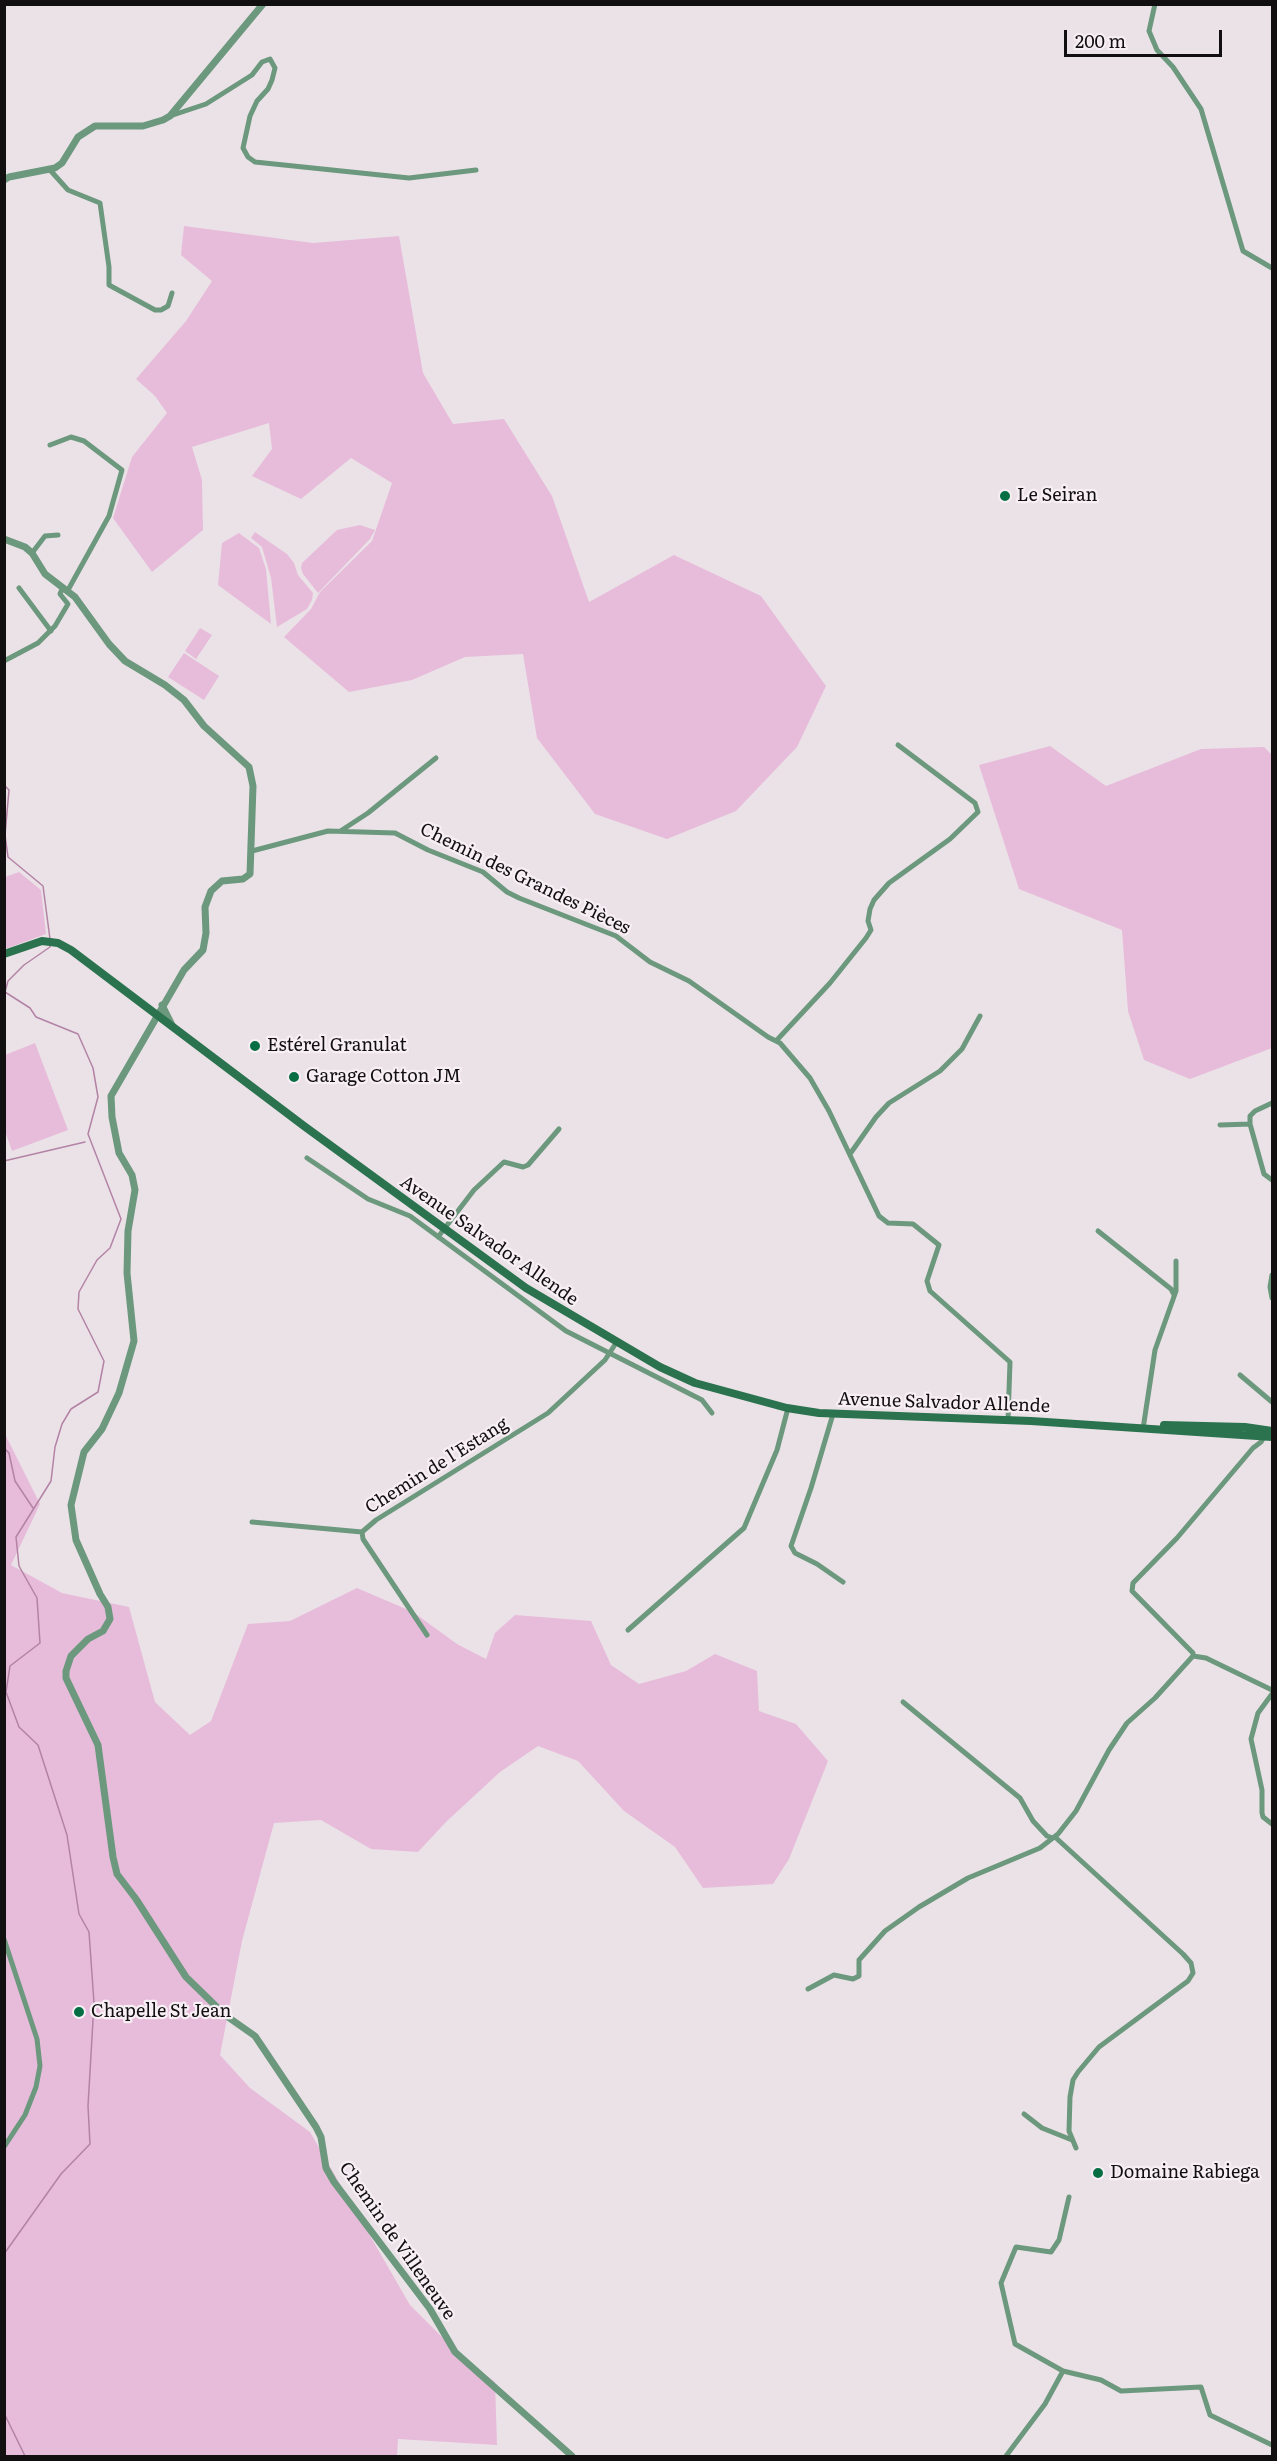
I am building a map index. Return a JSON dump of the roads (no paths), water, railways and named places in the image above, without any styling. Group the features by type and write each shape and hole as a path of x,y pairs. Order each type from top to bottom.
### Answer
{"main road":[{"name":"Avenue Salvador Allende","path":"4,954 35,942 50,941 71,950 445,1230 542,1299 660,1367 695,1383 788,1408 833,1414 1143,1427 1245,1427 1270,1435"}],"street":[{"path":"171,116 263,4"},
{"path":"1155,4 1149,32 1157,50 1173,67 1202,109 1243,251 1272,268"},
{"path":"4,180 9,177 50,170 62,163 78,137 95,126 143,126 206,104 252,75 262,62 270,59 275,68 272,80 268,89 257,100 250,116 243,148 248,157 255,162 409,178 476,170"},
{"path":"50,170 68,190 100,203 109,267 109,285 155,310 168,306 172,293"},
{"path":"4,661 38,643 51,631 68,604 60,594 109,516 122,470 84,441 71,437 50,445"},
{"path":"32,553 45,536 58,535"},
{"path":"4,539 17,543 32,553 45,574 65,588 82,605 117,653 135,668 175,692 204,726 249,767 253,786 251,871 248,877 222,881 211,891 205,908 206,933 203,950 184,970 157,1014"},
{"path":"19,588 51,631"},
{"path":"776,1041 830,983 866,938 871,930 868,921 874,900 889,884 950,839 978,812 975,803 898,745"},
{"path":"339,831 368,813 436,758"},
{"name":"Chemin des Grandes Pièces","path":"252,851 328,831 395,833 428,850 483,872 507,892 519,898 616,936 650,962 689,981 776,1041 791,1054 810,1078 883,1221 913,1224 939,1245 927,1281 930,1291 1010,1362 1008,1420"},
{"path":"162,1005 174,1027"},
{"name":"Chemin de Villeneuve","path":"157,1014 113,1090 110,1105 119,1153 132,1175 135,1190 128,1231 127,1273 134,1341 133,1353 119,1393 102,1429 84,1452 71,1505 76,1540 108,1607 110,1619 103,1631 88,1639 71,1656 67,1665 66,1677 93,1730 98,1745 117,1874 136,1899 186,1977 225,2015 255,2036 316,2127 321,2137 326,2168 334,2182 430,2309 455,2352 572,2457"},
{"path":"850,1154 876,1116 890,1103 940,1071 962,1049 980,1016"},
{"path":"1272,1103 1250,1116 1250,1124 1264,1174 1272,1180"},
{"path":"1220,1125 1250,1124"},
{"path":"438,1237 474,1190 504,1161 523,1167 528,1165 559,1130"},
{"path":"307,1158 368,1199 410,1216 567,1331 702,1400 712,1413"},
{"path":"1098,1230 1171,1288 1174,1295"},
{"path":"1143,1427 1155,1350 1174,1295 1176,1261"},
{"path":"1272,1275 1270,1287 1272,1298"},
{"name":"Chemin de l'Estang","path":"427,1635 363,1539 362,1532 376,1520 548,1413 569,1396 610,1353 616,1342"},
{"path":"1240,1376 1272,1402"},
{"path":"628,1630 744,1528 777,1450 788,1408"},
{"path":"833,1414 791,1546 795,1553 817,1564 843,1582"},
{"path":"1193,1656 1193,1653 1132,1591 1133,1584 1270,1435"},
{"path":"252,1522 362,1532"},
{"path":"1193,1656 1206,1658 1272,1692 1258,1713 1251,1739 1262,1790 1262,1813 1263,1817 1272,1824"},
{"path":"808,1989 834,1975 853,1979 859,1976 860,1960 867,1949 893,1925 968,1878 1040,1848 1054,1837 1076,1811 1109,1750 1127,1724 1155,1698 1193,1656"},
{"path":"903,1702 1020,1798 1033,1821 1047,1836 1054,1837 1191,1963 1192,1973 1188,1981 1099,2048 1073,2080 1069,2131 1076,2148"},
{"path":"4,1939 34,2028 40,2066 36,2087 24,2115 4,2147"},
{"path":"1024,2114 1042,2128 1072,2139"},
{"path":"1069,2197 1059,2240 1051,2252 1016,2247 1001,2283 1015,2344 1063,2371 1101,2380 1121,2391 1201,2386 1210,2415 1272,2445"},
{"path":"1006,2457 1045,2404 1063,2371"}],"waterway":[{"path":"4,785 9,790 5,835 8,857 43,886 50,939"},
{"path":"4,2254 61,2174 90,2144 88,2106 94,2003 89,1932 79,1914 67,1835 38,1745 19,1727 6,1692 10,1666 40,1643 37,1598 19,1566 16,1537 51,1481 55,1447 62,1424 71,1409 98,1392 104,1361 78,1309 79,1292 97,1260 110,1248 121,1219 88,1134 98,1097 93,1068 78,1034 36,1017 30,1008 5,992 8,981 24,965 50,947 50,944"},
{"path":"4,1161 85,1142"},
{"path":"4,1448 9,1453 15,1481 33,1508"},
{"path":"4,2413 25,2456"}],"place":[{"name":"Le Seiran","path":"1005,496"},
{"name":"Estérel Granulat","path":"255,1046"},
{"name":"Garage Cotton JM","path":"294,1077"},
{"name":"Chapelle St Jean","path":"79,2012"},
{"name":"Domaine Rabiega","path":"1098,2173"}]}
